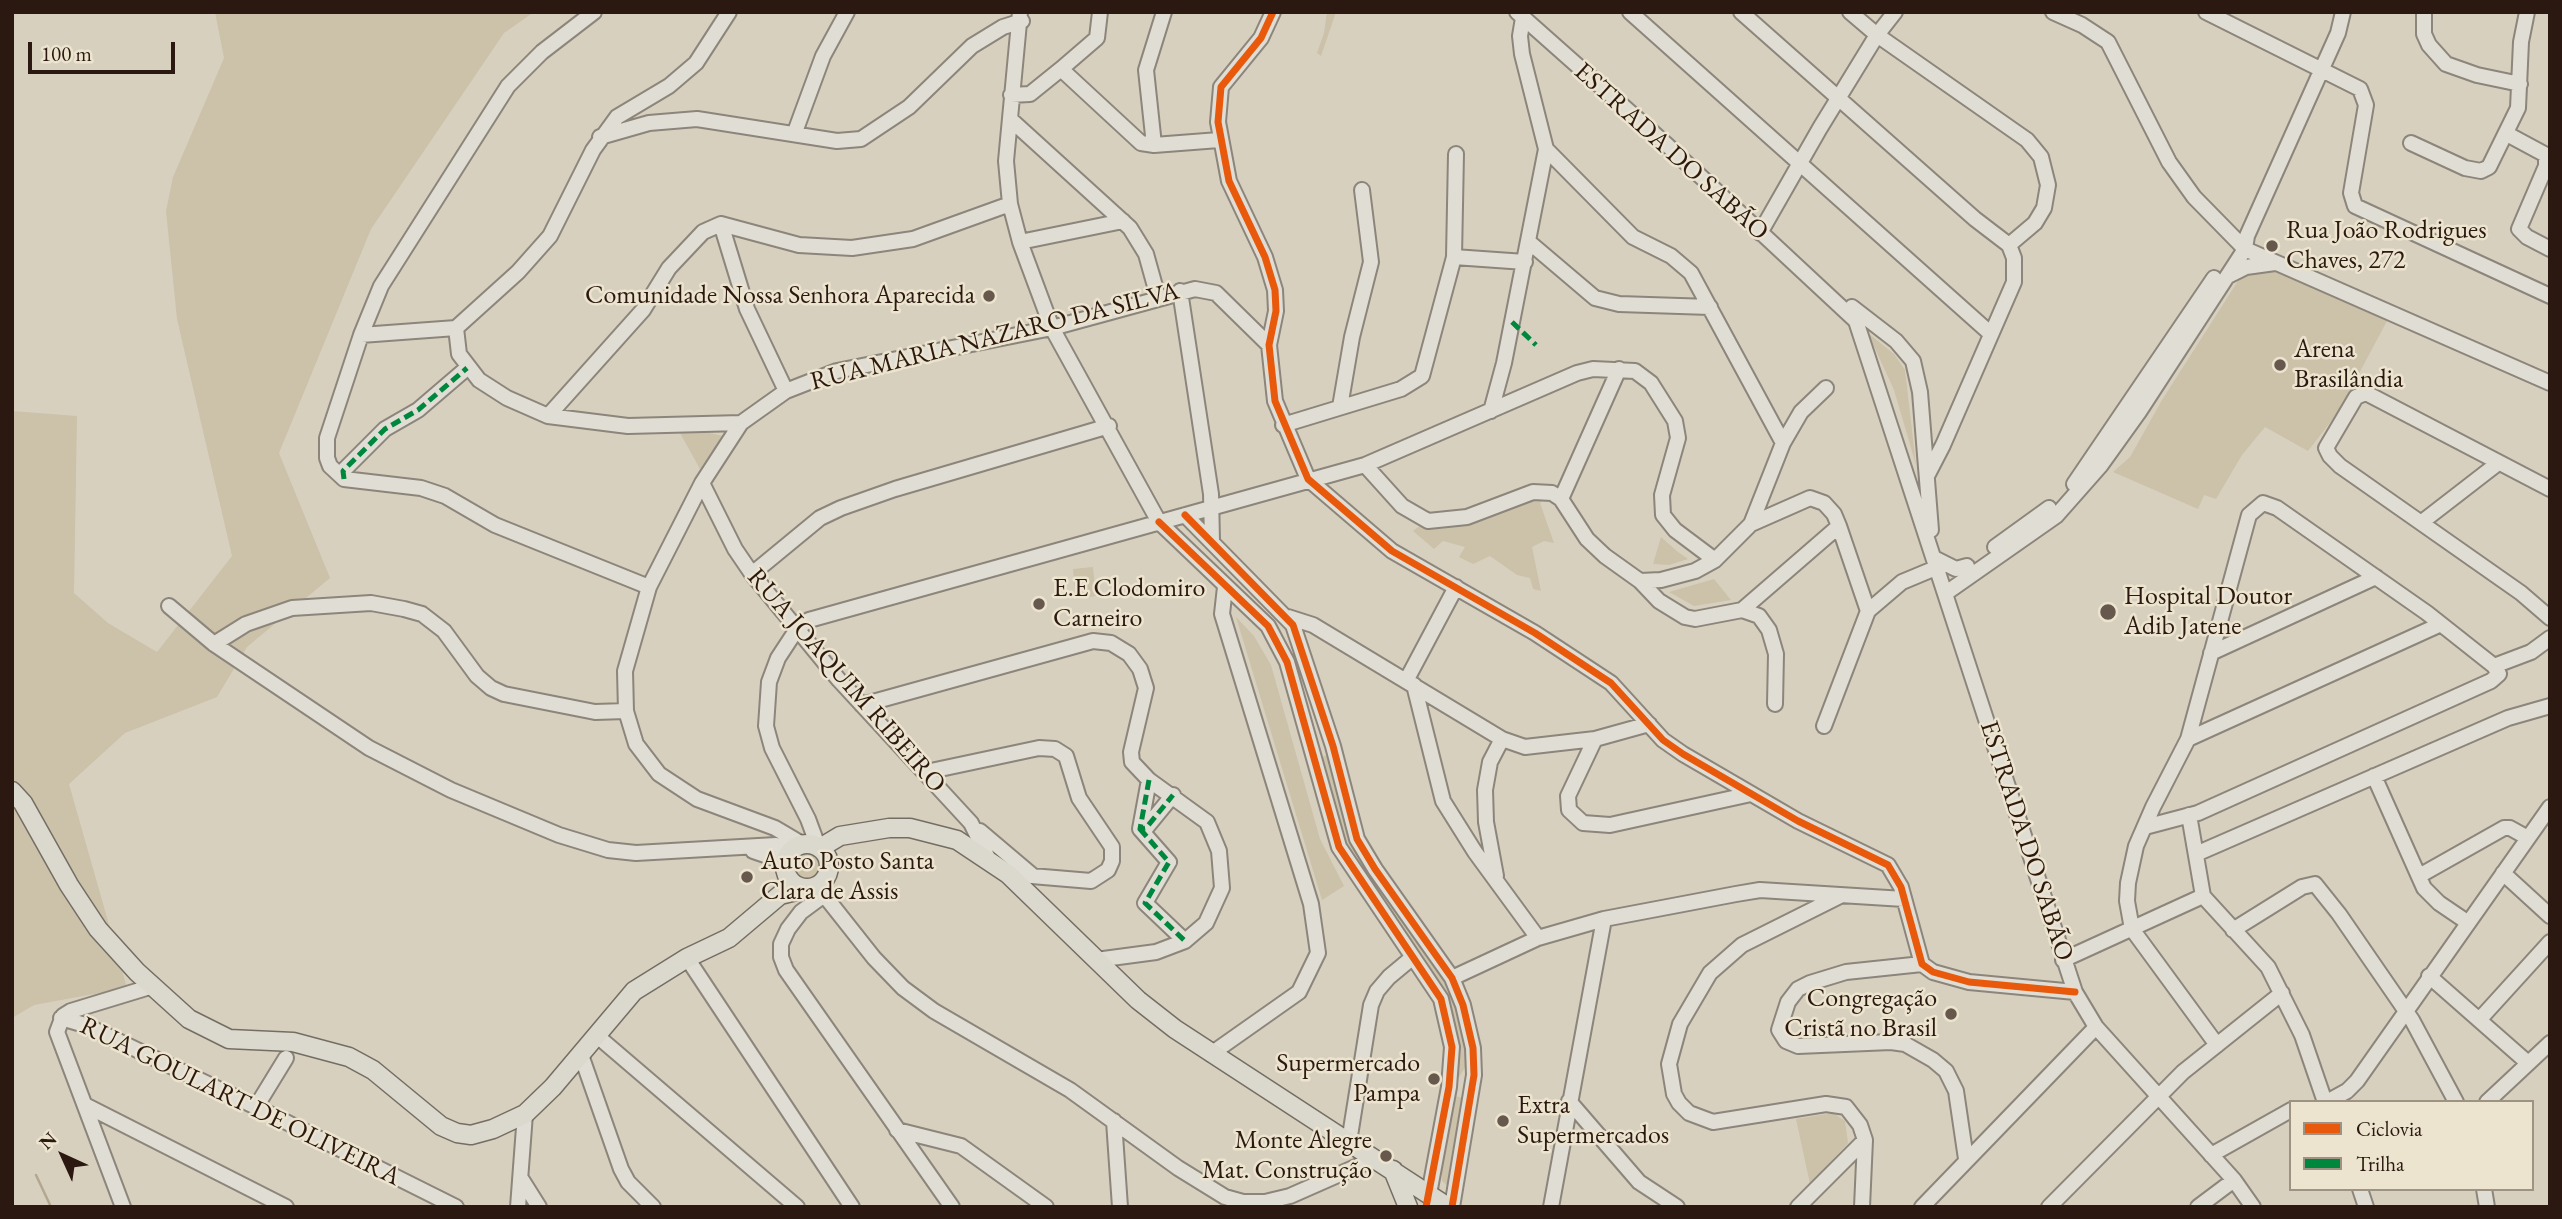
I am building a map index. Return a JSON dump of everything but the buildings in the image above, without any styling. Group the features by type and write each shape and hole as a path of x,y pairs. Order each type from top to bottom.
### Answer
{"main road":[{"path":"12,791 23,803 69,885 98,929 189,1019 229,1039 293,1042 349,1057 382,1077 441,1126 457,1133 471,1135 493,1129 525,1114 581,1055 634,991 687,958 729,938 754,914 780,895 815,890 827,877 797,854"},
{"path":"754,914 797,854 845,844 866,831 910,828 957,839"},
{"name":"RUA JOAQUIM RIBEIRO","path":"957,839 1008,874 1118,981 1166,1022 1393,1170 1428,1200 1450,1207"},
{"path":"797,854 793,885 815,890"},
{"path":"1393,1170 1408,1207"}],"street":[{"path":"594,12 542,52 508,86 382,286 361,335 327,438 327,458 340,476 421,488 444,496 495,525 649,587"},
{"path":"361,335 456,328 518,272 550,236 596,143 617,117 669,86 696,63 729,12"},
{"path":"795,132 823,56 847,12"},
{"path":"1011,95 1030,94 1097,38 1100,12"},
{"path":"1154,145 1146,69 1164,12"},
{"path":"1273,12 1261,38 1221,87 1219,140 1229,181 1265,257 1275,290 1276,311 1269,345 1275,401 1308,479 1392,551 1586,664 1611,683 1649,724 1683,754 1751,794 1888,865 1897,877 1922,964 1933,972 1969,982 2075,992"},
{"path":"1630,12 1991,334"},
{"path":"1741,12 1975,219 2010,244 2015,267 2014,282 1928,475 1924,482 1915,484 1905,473"},
{"path":"1850,12 1877,36 2027,140 2041,157 2048,185 2045,208 2035,223 2010,244"},
{"path":"1760,233 1838,99 1895,12"},
{"path":"2053,12 2108,41 2169,162 2194,197 2244,243 2276,262 2550,383"},
{"path":"2206,12 2360,89 2365,98 2351,193 2352,203 2385,221 2550,296"},
{"path":"1944,588 2056,516 2078,493 2139,412 2244,243 2322,70 2343,12"},
{"path":"2424,12 2424,34 2429,45 2446,64 2477,75 2520,84"},
{"path":"2411,143 2465,168 2480,171 2494,161 2518,108 2521,42 2527,12"},
{"path":"1491,411 1525,262 1546,149 1522,54 1520,15"},
{"name":"ESTRADA DO SABÃO","path":"1520,15 1668,146 1856,321 1931,544 2075,992 2096,1027 2234,1180 2253,1207"},
{"path":"596,143 649,123 697,119 795,132 837,141 861,139 909,107 972,46 1021,16"},
{"path":"1021,16 1006,160 1010,204 1020,242 1052,328 1109,426 1159,522 1268,626 1287,662 1339,847 1441,999 1452,1047 1450,1087 1428,1200"},
{"path":"1061,69 1137,141 1154,145 1219,140"},
{"path":"1010,119 1123,221 1139,239 1158,297"},
{"path":"2507,134 2546,155 2546,166 2519,229 2527,237 2550,249"},
{"path":"1546,149 1633,237 1671,256 1691,273 1783,443"},
{"path":"1283,425 1401,389 1420,378 1454,257 1456,154"},
{"path":"1340,407 1352,337 1371,262 1362,190"},
{"path":"548,416 643,310 685,248 703,232 721,224 799,245 852,248 913,239 1010,204"},
{"path":"1020,242 1123,221"},
{"path":"721,224 747,309 786,391"},
{"path":"1529,242 1595,298 1619,304 1710,307"},
{"path":"1944,588 1967,566 2047,510 2078,479 2195,304 2244,243"},
{"path":"1454,257 1525,262"},
{"path":"2224,279 2246,267 2276,262"},
{"name":"RUA MARIA NAZARO DA SILVA","path":"797,854 775,828 752,822 698,799 659,774 636,744 626,711 625,671 649,587 702,483 741,423 786,391 836,372 1052,328 1180,291 1202,288 1216,293 1269,345"},
{"path":"1180,291 1212,508 1209,524 1212,541"},
{"name":"ESTRADA DO SABÃO","path":"1826,292 1884,330 1905,349 1913,361 1920,392 1931,544"},
{"path":"456,328 459,354 467,368 507,398 548,416 628,426 741,423"},
{"path":"340,476 384,429 418,410 467,368"},
{"path":"1561,499 1619,369"},
{"path":"797,854 808,819 772,748 766,726 769,682 778,658 797,629 809,620 1365,465 1577,373 1619,369 1644,376 1675,421 1678,445 1662,495 1665,519 1715,560"},
{"path":"1751,524 1783,443 1801,412 1826,388"},
{"path":"2550,489 2363,393 2350,405 2327,444 2328,454 2340,466 2521,593 2550,618"},
{"path":"752,574 820,518 841,508 906,485 1109,426"},
{"path":"2422,522 2497,464"},
{"path":"1365,465 1402,506 1428,521 1467,517 1533,492 1547,492 1561,499 1587,539 1640,581 1659,601 1695,620 1742,610 1839,526"},
{"name":"RUA JOAQUIM RIBEIRO","path":"702,483 735,549 752,574 862,705 971,823 988,858"},
{"path":"1640,581 1677,576 1715,560 1751,524 1810,498 1828,506 1839,526 1868,611"},
{"path":"2145,827 2189,816 2491,681 2499,674 2494,667 2376,577 2277,508 2265,503 2260,505 2247,522 2188,739 2145,827 2129,866 2126,901 2133,929 2217,1045"},
{"path":"1185,515 1288,617 1298,634 1333,746 1357,839 1452,978 1473,1048 1472,1091 1450,1207"},
{"path":"1824,726 1868,611 1902,582 1937,563 1956,569 1967,566"},
{"path":"2211,653 2376,577"},
{"path":"1212,1054 1299,992 1318,953 1311,904 1222,614 1225,587"},
{"path":"1456,587 1410,683 1443,801 1538,938"},
{"path":"215,644 240,627 292,608 346,603 404,609 422,614 444,631 477,676 491,688 504,694 595,712 626,711"},
{"path":"169,606 215,644 402,767 559,835 608,850 636,853 741,849 797,854"},
{"path":"1742,610 1759,616 1769,630 1776,661 1776,704"},
{"path":"1288,617 1313,625 1502,739 1525,747 1595,739 1649,724"},
{"path":"2188,739 2439,625"},
{"path":"2494,667 2531,652 2550,638"},
{"path":"862,705 1067,646 1093,641 1111,643 1129,654 1140,669 1146,688 1130,757 1137,770 1207,822 1222,866 1222,888 1214,912 1195,934 1185,941 1156,952 1096,960"},
{"path":"2196,854 2508,718 2550,706"},
{"path":"1497,881 1486,822 1485,790 1490,762 1502,739"},
{"path":"1595,739 1568,796 1569,810 1583,823 1610,825 1751,794"},
{"path":"1311,751 1333,746"},
{"path":"926,772 1040,748 1061,751 1068,758 1081,804 1103,833 1113,854 1108,870 1091,881 1008,874"},
{"path":"2374,776 2429,894 2467,922"},
{"path":"1140,830 1149,780"},
{"path":"1140,830 1146,828 1173,795"},
{"name":"RUA JOAQUIM RIBEIRO","path":"952,804 959,829 957,839"},
{"path":"2330,1100 2347,1091 2357,1081 2550,807"},
{"path":"2189,816 2203,896 2268,967 2312,1060 2325,1100"},
{"path":"752,822 797,854"},
{"path":"971,823 1039,876"},
{"path":"2419,876 2504,828 2528,838"},
{"path":"1140,830 1169,862 1144,903 1185,941"},
{"path":"2503,873 2550,916"},
{"path":"1032,898 1039,876"},
{"path":"2233,930 2313,883 2339,914 2406,1014 2455,1100"},
{"path":"952,1207 786,970 780,957 781,944 788,929 815,890 903,988 934,1011 1070,1090 1178,1168 1225,1197 1243,1202 1265,1202 1290,1196 1374,1159"},
{"path":"1452,978 1538,938 1604,919 1760,890 1904,899"},
{"path":"2063,960 2203,896"},
{"path":"1840,897 1742,945 1710,973 1680,1024 1670,1053 1670,1079 1679,1103 1700,1119 1724,1123 1838,1104 1851,1112 1865,1140 1862,1207"},
{"path":"1552,1206 1604,919"},
{"path":"2480,1019 2550,942"},
{"path":"1118,981 1124,957"},
{"path":"1349,1142 1371,1005 1377,991 1389,976 1413,957"},
{"path":"687,958 852,1207"},
{"path":"1922,964 1846,972 1810,983 1798,989 1788,1002 1779,1030 1786,1041 1798,1046 1891,1042 1905,1044 1933,1060 1946,1071 1956,1091 1966,1159"},
{"path":"2429,976 2528,1063"},
{"path":"123,1207 57,1039 61,1018 71,1010 153,986"},
{"path":"2049,1207 2157,1097 2282,993"},
{"name":"RUA GOULART DE OLIVEIRA","path":"61,1018 85,1025 456,1207"},
{"path":"1922,1207 2096,1027"},
{"path":"596,1035 797,1207"},
{"path":"2489,1100 2550,1042"},
{"path":"581,1055 621,1169 628,1182 653,1207"},
{"path":"256,1107 286,1058"},
{"path":"1450,1087 1472,1091"},
{"path":"1569,1101 1639,1182 1677,1207"},
{"path":"85,1105 286,1207"},
{"path":"2211,1155 2289,1111"},
{"path":"518,1207 525,1114"},
{"path":"1114,1121 1120,1207"},
{"path":"897,1130 961,1146 1046,1207"},
{"path":"1798,1207 1865,1140"},
{"path":"522,1180 539,1207"},
{"path":"2197,1207 2234,1180"}],"shaded area":[{"path":"215,12 534,12 504,33 371,229 279,453 330,578 247,647 217,697 125,733 69,784 127,988 34,1005 12,1018 12,411 77,416 74,593 108,623 157,652 232,556 177,319 166,211 173,177 224,58"},
{"path":"1327,12 1336,12 1321,56 1317,53"},
{"path":"2271,269 2387,321 2339,411 2308,451 2265,427 2242,455 2216,499 2204,495 2198,509 2113,472 2130,457 2162,400 2243,273"},
{"path":"1868,333 1894,354 1905,370 1916,465 1894,390"},
{"path":"705,432 723,436 700,469 680,433"},
{"path":"1549,496 1540,503 1554,543 1544,541 1532,547 1541,591 1533,589 1530,578 1517,575 1490,556 1473,564 1459,557 1465,547 1443,541 1434,549 1413,531 1421,525 1434,525 1529,497"},
{"path":"1661,537 1688,559 1669,565 1653,564"},
{"path":"1093,567 1096,596 1076,599 1073,569"},
{"path":"1714,579 1731,600 1694,606 1669,592"},
{"path":"1236,617 1254,636 1271,665 1320,839 1344,886 1322,900"},
{"path":"1329,754 1348,828 1451,993 1467,1048 1466,1066 1458,1079 1453,1013 1428,965 1355,861 1342,835 1320,758"},
{"path":"806,848 819,853 824,866 819,879 806,884 793,879 788,866 793,853"},
{"path":"1454,1096 1464,1098 1450,1188 1442,1181 1442,1163"},
{"path":"1833,1113 1845,1121 1848,1143 1810,1184 1796,1119"}],"waterway":[{"path":"36,1175 51,1207"}],"marked path":[{"path":"1512,322 1536,345"},
{"path":"344,479 343,471 385,429 418,410 467,368"},
{"path":"1149,780 1140,829 1146,828 1173,795"},
{"path":"1140,829 1169,862 1145,903 1185,941"}],"cycle path":[{"path":"1273,12 1261,38 1221,87 1218,122 1229,181 1265,257 1275,290 1276,311 1269,345 1275,401 1308,479 1392,551 1535,633 1611,683 1663,740 1683,754 1798,821 1888,865 1901,887 1922,964 1933,972 1969,982 2075,992"},
{"path":"1185,515 1293,625 1333,746 1357,839 1452,978 1463,1005 1473,1048 1474,1075 1452,1207"},
{"path":"1159,522 1268,626 1287,662 1339,847 1441,999 1452,1047 1449,1087 1426,1207"}],"place":[{"name":"Rua João Rodrigues Chaves, 272","path":"2272,246"},
{"name":"Comunidade Nossa Senhora Aparecida","path":"989,296"},
{"name":"Arena Brasilândia","path":"2280,365"},
{"name":"E.E Clodomiro Carneiro","path":"1039,604"},
{"name":"Hospital Doutor Adib Jatene","path":"2108,612"},
{"name":"Auto Posto Santa Clara de Assis","path":"747,877"},
{"name":"Congregação Cristã no Brasil","path":"1951,1014"},
{"name":"Supermercado Pampa","path":"1434,1079"},
{"name":"Extra Supermercados","path":"1503,1121"},
{"name":"Monte Alegre Mat. Construção","path":"1386,1156"}]}
